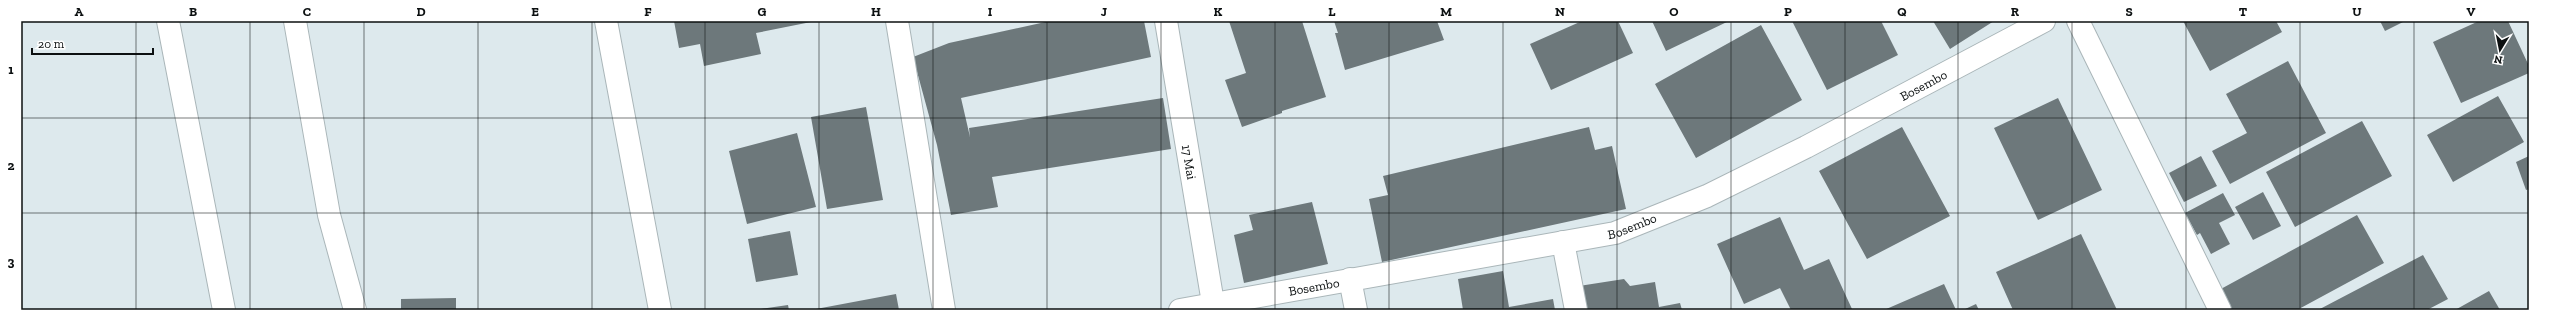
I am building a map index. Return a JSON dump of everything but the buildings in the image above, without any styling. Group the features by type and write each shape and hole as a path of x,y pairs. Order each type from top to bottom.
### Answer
{"street":[{"path":"168,21 224,310"},
{"path":"295,21 329,215 355,310"},
{"path":"606,21 660,310"},
{"path":"897,21 944,310"},
{"name":"17 Mai","path":"1166,21 1213,303"},
{"name":"Bosembo","path":"1180,310 1615,233 1708,196 1806,147 2044,21"},
{"path":"2078,21 2220,310"},
{"path":"1563,242 1576,310"},
{"path":"1350,279 1356,310"}]}
